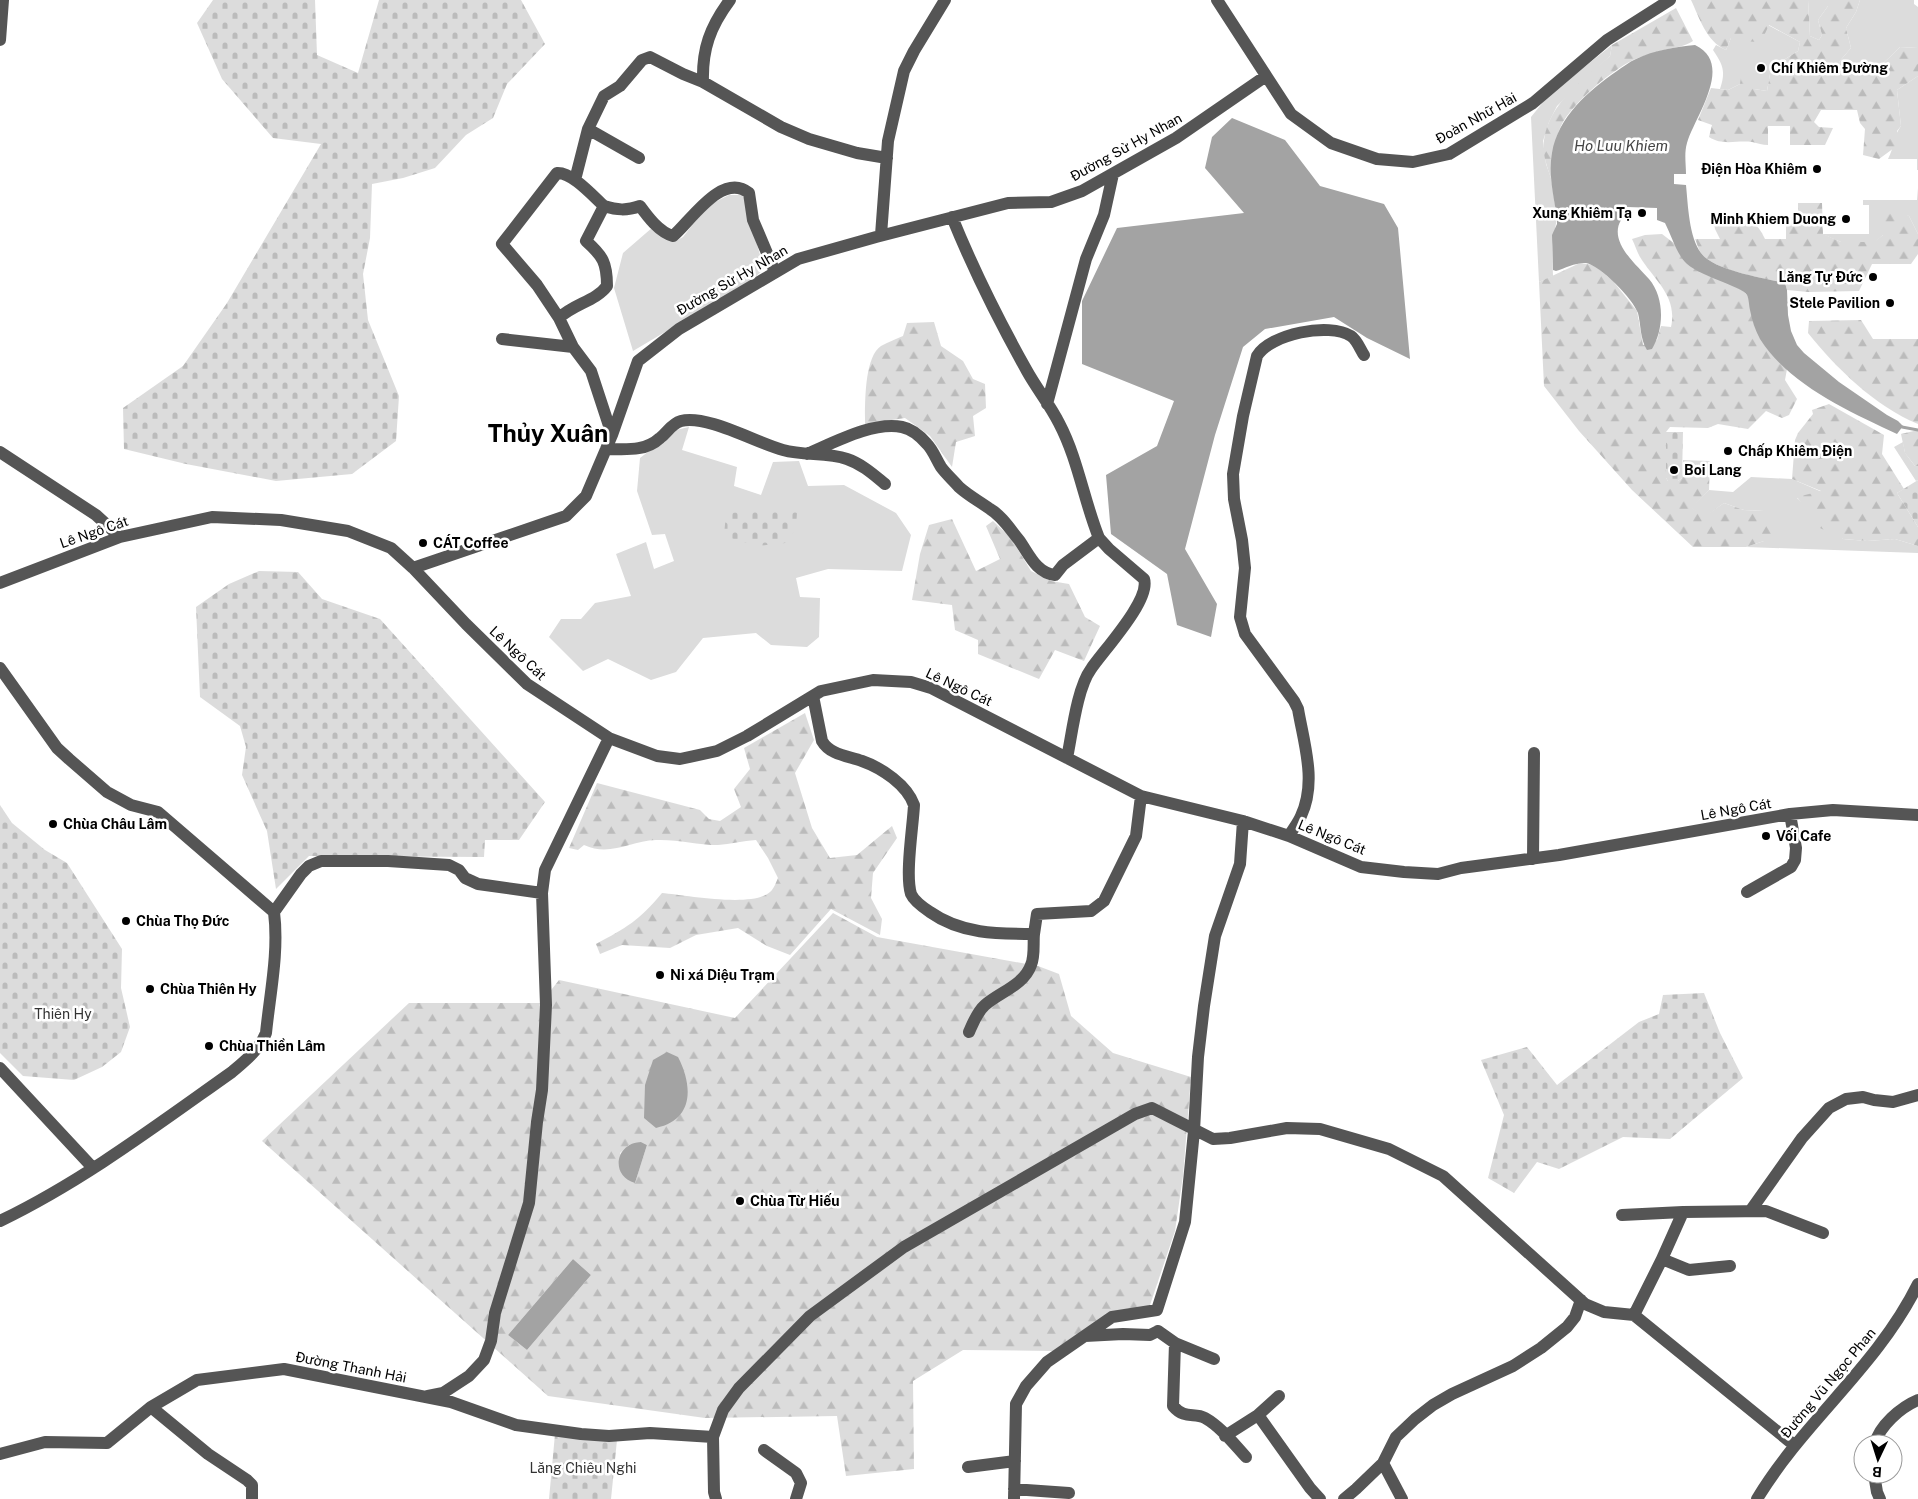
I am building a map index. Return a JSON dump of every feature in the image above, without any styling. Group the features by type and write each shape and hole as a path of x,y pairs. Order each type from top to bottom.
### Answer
{"street":[{"path":"0,40 3,0"},
{"path":"703,82 702,62 706,43 722,11 730,0"},
{"name":"Đoàn Nhữ Hài","path":"1217,0 1291,114 1331,143 1377,159 1413,162 1449,154 1533,103 1606,40 1670,0"},
{"path":"881,236 888,141 904,71 942,1"},
{"path":"575,180 588,129 604,96 620,86 642,60 650,57 703,82 781,127 810,139 857,153 886,158"},
{"name":"Đường Sử Hy Nhan","path":"413,568 566,516 586,496 612,435 638,361 679,328 775,272 798,259 952,217 1008,203 1051,202 1082,191 1176,138 1266,76"},
{"path":"588,129 639,158"},
{"path":"612,435 591,371 573,347 559,318 537,285 502,244 557,173 562,172 575,180 604,206 618,211 630,210 640,206 651,220 673,236 704,203 715,196 730,189 746,190 749,193 754,220 775,272"},
{"path":"1047,404 1086,258 1104,215 1113,174"},
{"path":"559,318 575,305 598,295 607,286 606,266 603,258 586,241 604,206"},
{"path":"952,217 968,257 1000,324 1059,423 1070,449 1099,538 1144,579 1146,587 1129,619 1089,671 1081,694 1067,758"},
{"path":"1290,836 1301,817 1306,803 1309,782 1308,773 1298,709 1245,634 1242,626 1241,608 1245,568 1233,484 1237,446 1257,356 1268,344 1285,336 1333,330 1353,337 1364,355"},
{"path":"502,339 573,347"},
{"path":"606,449 634,450 645,447 660,438 676,423 697,420 738,432 784,451 848,459 866,468 886,484"},
{"path":"807,454 855,434 878,428 903,427 912,430 928,444 942,468 960,487 974,500 991,509 1007,524 1030,555 1038,570 1055,575 1063,565 1099,538"},
{"path":"0,452 96,516 120,537"},
{"name":"Lê Ngô Cát","path":"0,583 120,537 212,517 281,520 348,531 391,548 527,684 608,738 657,756 680,759 717,751 747,736 821,691 873,680 911,682 931,688 1141,796 1243,821 1290,836 1361,867 1438,874 1461,868 1533,859 1790,814 1832,810 1918,815"},
{"path":"0,668 57,748 69,759 107,792 131,805 158,812 274,912"},
{"path":"813,696 822,741 825,746 831,751 864,762 896,780 912,798 914,805 909,878 912,894 921,906 941,920 967,930 1008,934 1034,934"},
{"path":"426,1397 443,1393 469,1376 484,1360 491,1341 495,1313 529,1203 542,1090 546,1005 542,893 546,870 608,738"},
{"path":"1533,859 1534,753"},
{"path":"969,1032 973,1021 983,1006 1011,988 1026,975 1032,964 1037,914 1091,911 1104,901 1136,836 1141,796"},
{"path":"1747,892 1791,867 1795,860 1796,848 1790,814"},
{"path":"1158,1330 1157,1310 1185,1222 1194,1131 1198,1058 1215,936 1240,864 1243,821"},
{"path":"0,1221 63,1187 93,1168 232,1072 253,1054 262,1043 266,1033 274,963 276,928 274,912 300,874 309,866 321,860 450,865 459,870 465,878 478,884 542,893"},
{"path":"0,1068 93,1168"},
{"path":"1751,1210 1802,1138 1829,1108 1846,1099 1863,1097 1893,1102 1918,1095"},
{"path":"716,1499 714,1492 713,1437 723,1410 739,1388 810,1316 904,1247 1135,1114 1152,1108 1194,1131 1213,1138 1230,1138 1287,1128 1320,1129 1389,1149 1443,1176 1581,1300 1604,1312 1634,1315 1794,1445"},
{"path":"1622,1215 1766,1211 1823,1233"},
{"path":"1634,1315 1683,1212"},
{"path":"1662,1259 1689,1270 1730,1266"},
{"name":"Đường Vũ Ngọc Phan","path":"1757,1499 1794,1445 1862,1370 1905,1311 1918,1284"},
{"path":"1344,1499 1383,1463 1396,1437 1416,1419 1452,1394 1513,1366 1541,1348 1567,1327 1575,1317 1581,1300"},
{"path":"1069,1493 1014,1494 1016,1404 1026,1386 1047,1362 1112,1317 1157,1310"},
{"path":"1085,1336 1150,1335 1158,1330"},
{"path":"1158,1330 1176,1343 1214,1359"},
{"path":"1176,1343 1173,1406 1178,1412 1204,1417 1246,1457"},
{"name":"Đường Thanh Hải","path":"0,1454 46,1442 107,1443 151,1408 197,1380 284,1369 451,1402 516,1425 609,1436 650,1433 713,1437"},
{"path":"1225,1436 1258,1414 1279,1396"},
{"path":"1879,1434 1915,1405"},
{"path":"151,1408 208,1454 247,1480 252,1485 254,1498"},
{"path":"1258,1414 1310,1488 1320,1499"},
{"path":"764,1450 796,1473 801,1483 796,1499"},
{"path":"968,1467 1015,1461"},
{"path":"1383,1463 1402,1499"},
{"path":"1875,1484 1876,1492 1880,1499"}],"green space":[{"path":"213,0 315,0 317,55 358,73 379,0 521,0 545,44 507,84 493,118 466,135 435,168 403,178 372,184 370,238 363,274 368,320 399,396 396,441 352,474 276,481 186,464 124,449 123,408 183,366 227,303 321,144 273,138 222,79 197,23"},
{"path":"1691,0 1808,0 1810,36 1819,40 1822,35 1818,20 1828,6 1828,0 1860,0 1856,12 1846,28 1851,48 1839,62 1842,74 1861,73 1875,69 1900,47 1918,48 1918,76 1897,90 1901,126 1897,131 1903,146 1894,148 1879,159 1863,155 1865,129 1860,123 1857,110 1821,110 1814,122 1819,127 1833,128 1825,145 1790,145 1790,126 1768,126 1768,145 1752,142 1725,142 1709,137 1712,125 1698,120 1711,88 1728,90 1740,84 1741,77 1750,72 1756,84 1754,89 1767,91 1771,68 1798,51 1800,42 1769,25 1761,42 1737,41 1731,38 1726,50 1713,41 1701,22"},
{"path":"1808,0 1828,0 1828,6 1818,20 1822,35 1819,40 1810,36"},
{"path":"1860,0 1914,0 1914,4 1918,7 1918,48 1900,47 1875,69 1861,73 1842,74 1839,62 1851,48 1846,28 1856,12"},
{"path":"1676,8 1693,41 1683,46 1629,62 1607,77 1584,97 1566,117 1558,132 1553,152 1551,178 1544,155 1544,140 1547,127 1560,103 1579,83 1610,56 1612,45"},
{"path":"1768,25 1800,42 1798,51 1771,68 1767,91 1740,84 1728,90 1720,89 1723,73 1721,64 1713,50 1716,45 1726,50 1731,38"},
{"path":"1612,45 1610,56 1557,106 1543,141 1557,218 1552,245 1553,276 1539,282 1531,117 1548,96"},
{"path":"1918,76 1917,170 1917,159 1888,159 1901,126 1897,90"},
{"path":"1918,188 1918,234 1909,216 1883,209 1883,235 1875,242 1841,242 1822,234 1869,234 1869,205 1863,205 1863,200 1917,200"},
{"path":"729,195 743,195 764,269 751,281 633,351 614,288 623,253 653,227 674,242 683,237 707,206"},
{"path":"1798,203 1822,203 1823,234 1841,242 1874,242 1883,235 1883,209 1892,207 1909,216 1918,234 1918,254 1911,264 1872,264 1859,291 1808,292 1787,290 1785,283 1717,265 1707,259 1699,250 1695,239 1720,239 1715,229 1713,218 1729,216 1744,218 1756,225 1765,239 1786,239 1786,217 1798,217"},
{"path":"1662,234 1675,244 1684,261 1742,290 1747,295 1770,352 1787,369 1785,380 1797,399 1789,415 1782,418 1766,411 1748,429 1718,424 1708,428 1670,427 1666,432 1666,478 1668,481 1678,481 1682,478 1683,460 1710,461 1709,490 1692,508 1705,516 1724,503 1744,510 1764,511 1778,528 1764,541 1746,547 1693,547 1632,490 1579,431 1544,386 1539,282 1580,263 1594,265 1613,281 1637,311 1643,345 1657,340 1661,326 1671,327 1671,306 1663,289 1640,257 1632,239 1645,235"},
{"path":"1861,320 1873,339 1918,339 1918,424 1872,397 1831,360 1808,333 1809,321"},
{"path":"934,322 941,346 963,361 973,379 985,384 986,408 973,416 975,436 956,442 952,467 930,436 905,418 865,424 868,371 875,352 881,346 903,336 907,323"},
{"path":"1829,404 1884,435 1882,454 1904,489 1897,493 1918,527 1918,546 1895,539 1867,541 1843,539 1820,528 1797,497 1821,491 1792,479 1795,440 1798,433 1813,414 1812,410"},
{"path":"689,427 682,450 737,467 734,486 761,495 773,462 799,461 808,486 844,485 896,513 911,535 902,571 828,569 796,578 800,597 820,598 819,637 807,647 771,645 756,633 703,638 676,672 651,680 608,659 583,671 549,637 561,619 581,619 595,603 631,596 616,554 646,542 654,569 674,561 665,534 652,535 637,491 640,458 676,430"},
{"path":"1918,430 1918,466 1915,466 1905,453 1901,434"},
{"path":"1666,432 1683,432 1682,478 1678,481 1668,481 1666,478"},
{"path":"1903,442 1905,453 1915,466 1918,466 1918,480 1916,481 1894,447"},
{"path":"1751,477 1792,479 1822,492 1797,498 1843,539 1867,541 1895,539 1918,546 1918,553 1746,547 1764,541 1764,511 1744,510 1724,503 1705,517 1691,508 1709,490 1733,492"},
{"path":"1918,480 1918,527 1897,493"},
{"path":"780,509 797,512 796,529 785,543 757,546 724,536 726,513"},
{"path":"952,519 976,571 1000,559 986,526 993,521 1011,538 1031,571 1051,581 1069,584 1085,617 1100,626 1084,661 1055,650 1039,679 978,654 978,640 955,630 952,605 912,600 920,554 929,525"},
{"path":"259,571 298,572 322,599 380,619 545,802 519,840 485,840 484,857 309,856 276,889 267,831 242,775 246,747 240,726 200,697 196,607 229,584"},
{"path":"805,713 814,740 795,773 812,828 830,858 857,855 892,826 897,838 873,873 871,898 882,919 880,935 831,909 790,955 767,946 738,928 696,935 670,948 622,945 600,954 596,944 632,923 662,893 718,899 749,899 761,897 770,892 778,878 756,840 718,845 656,840 611,849 593,848 584,845 578,850 569,848 597,783 700,810 709,819 720,821 741,807 734,789 750,769 744,748"},
{"name":"Thiên Hy","path":"0,805 12,823 45,850 67,863 122,949 121,988 130,1027 121,1052 102,1067 74,1080 23,1076 0,1053"},
{"path":"833,913 877,937 1038,966 1059,974 1071,1016 1113,1053 1191,1077 1183,1176 1175,1231 1150,1305 1053,1351 963,1350 913,1381 914,1469 846,1476 837,1416 705,1418 548,1396 262,1141 409,1003 541,1003 559,980 735,1018","holes":["641,1142 647,1145 635,1183 620,1153 629,1145","573,1259 591,1275 527,1350 508,1335"]},
{"path":"1704,993 1720,1033 1743,1078 1670,1139 1623,1137 1559,1169 1537,1162 1514,1193 1488,1178 1504,1115 1481,1060 1527,1047 1557,1085 1639,1022 1659,1014 1663,995"},
{"name":"Lăng Chiêu Nghi","path":"555,1434 617,1440 611,1499 549,1499"}],"water":[{"name":"Ho Luu Khiem","path":"1695,45 1706,54 1712,65 1712,77 1704,105 1687,143 1685,155 1686,174 1674,174 1674,184 1686,185 1690,220 1697,246 1701,253 1717,265 1740,273 1785,283 1791,331 1797,345 1839,382 1898,421 1903,426 1897,434 1822,396 1787,370 1760,339 1753,321 1747,295 1737,288 1699,271 1684,261 1665,223 1657,220 1657,208 1627,207 1626,218 1621,220 1618,228 1618,237 1621,245 1631,260 1649,279 1658,295 1661,323 1652,349 1647,350 1645,346 1635,307 1607,276 1586,263 1575,264 1556,271 1553,270 1552,235 1557,224 1557,218 1552,186 1551,161 1555,140 1561,128 1585,96 1631,62 1658,51"},
{"path":"1232,118 1285,140 1320,186 1384,204 1398,228 1410,359 1367,338 1334,317 1265,329 1243,347 1215,435 1185,549 1217,604 1211,637 1177,625 1167,574 1111,534 1106,475 1157,446 1174,401 1082,364 1082,301 1117,228 1244,213 1205,168 1212,137"},
{"path":"667,1052 678,1057 683,1068 688,1090 687,1100 684,1110 678,1118 656,1128 644,1118 645,1085 653,1060"},
{"path":"641,1142 647,1145 635,1183 622,1174 619,1160 626,1148"},
{"path":"573,1259 591,1275 527,1350 508,1335"}],"waterway":[{"path":"1902,427 1918,430"}],"place":[{"name":"Chí Khiêm Đường","path":"1761,68"},
{"name":"Điện Hòa Khiêm","path":"1817,169"},
{"name":"Xung Khiêm Tạ","path":"1642,213"},
{"name":"Minh Khiem Duong","path":"1846,219"},
{"name":"Lăng Tự Đức","path":"1873,277"},
{"name":"Stele Pavilion","path":"1890,303"},
{"name":"Chấp Khiêm Điện","path":"1728,451"},
{"name":"Boi Lang","path":"1674,470"},
{"name":"CÁT Coffee","path":"423,543"},
{"name":"Chùa Châu Lâm","path":"53,824"},
{"name":"Vối Cafe","path":"1766,836"},
{"name":"Chùa Thọ Đức","path":"126,921"},
{"name":"Ni xá Diệu Trạm","path":"660,975"},
{"name":"Chùa Thiên Hy","path":"150,989"},
{"name":"Chùa Thiền Lâm","path":"209,1046"},
{"name":"Chùa Từ Hiếu","path":"740,1201"}],"district":[{"name":"Thủy Xuân","path":"548,434"}]}
